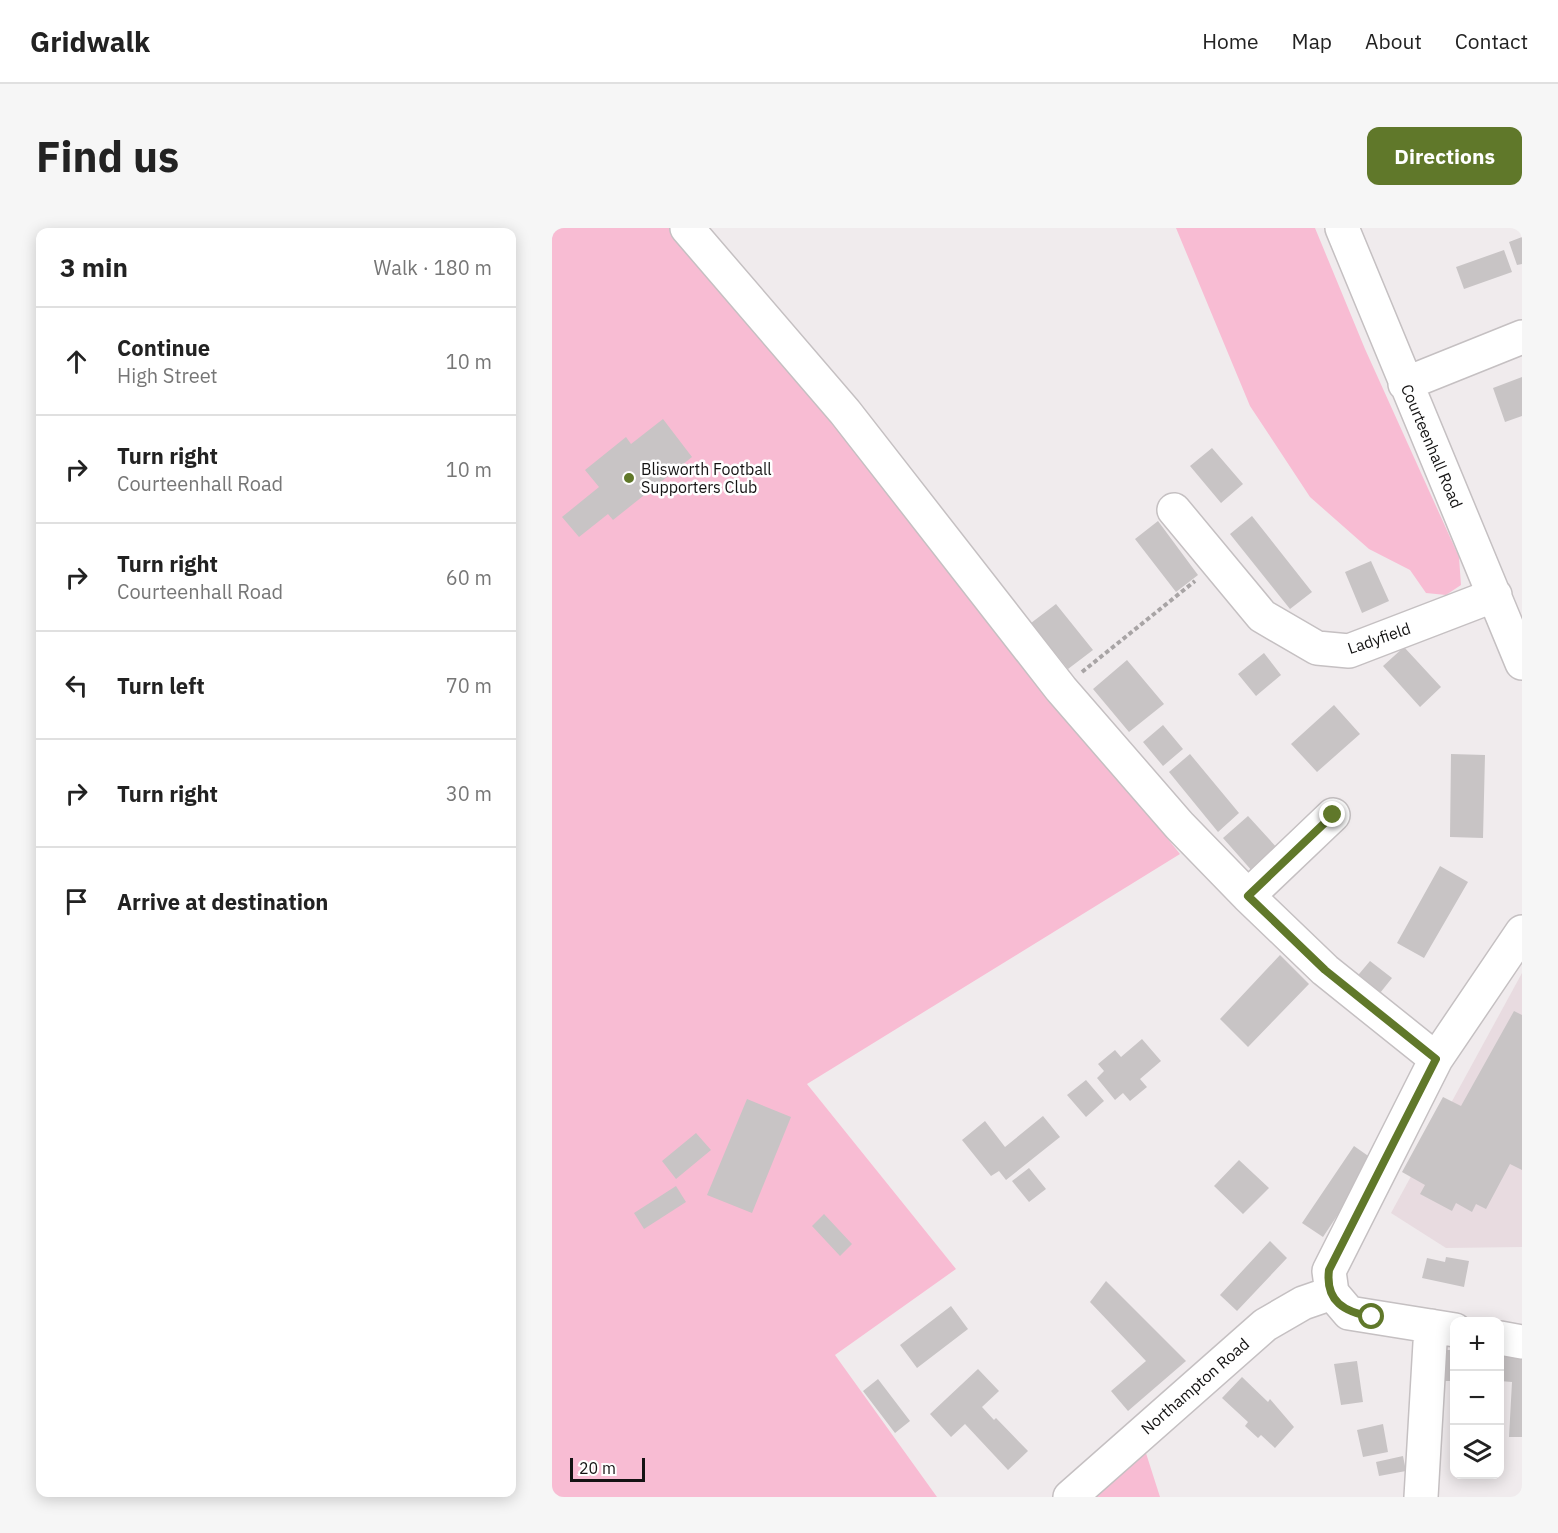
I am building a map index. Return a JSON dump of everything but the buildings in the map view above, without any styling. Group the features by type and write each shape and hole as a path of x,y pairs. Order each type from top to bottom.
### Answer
{"street":[{"path":"687,228 845,412 1061,689 1179,825 1325,970 1436,1059"},
{"name":"Courteenhall Road","path":"1342,228 1522,663"},
{"path":"1406,384 1522,337"},
{"name":"Ladyfield","path":"1174,510 1262,616 1317,648 1348,651 1495,595"},
{"path":"1248,896 1333,815"},
{"path":"1422,1497 1443,1328 1349,1313 1332,1293 1328,1279 1332,1262 1436,1059 1522,932"},
{"name":"Northampton Road","path":"1070,1497 1265,1325 1303,1303 1332,1293"},
{"path":"1504,1339 1522,1342"}],"path":[{"path":"1061,689 1217,564"}],"shaded area":[{"path":"552,228 709,228 1009,597 988,615 1180,854 807,1084 956,1269 835,1355 937,1497 552,1497"},
{"path":"1176,228 1315,228 1365,349 1459,557 1461,585 1446,595 1426,593 1410,570 1369,549 1310,497 1250,406"},
{"path":"1522,973 1522,1247 1446,1248 1391,1213"},
{"path":"1145,1450 1160,1497 1096,1497"}],"place":[{"name":"Blisworth Football Supporters Club","path":"629,478"}],"route":[{"path":"1333,815 1248,896 1325,970 1436,1059 1329,1270 1329,1286 1336,1301 1349,1313 1372,1317"}]}
